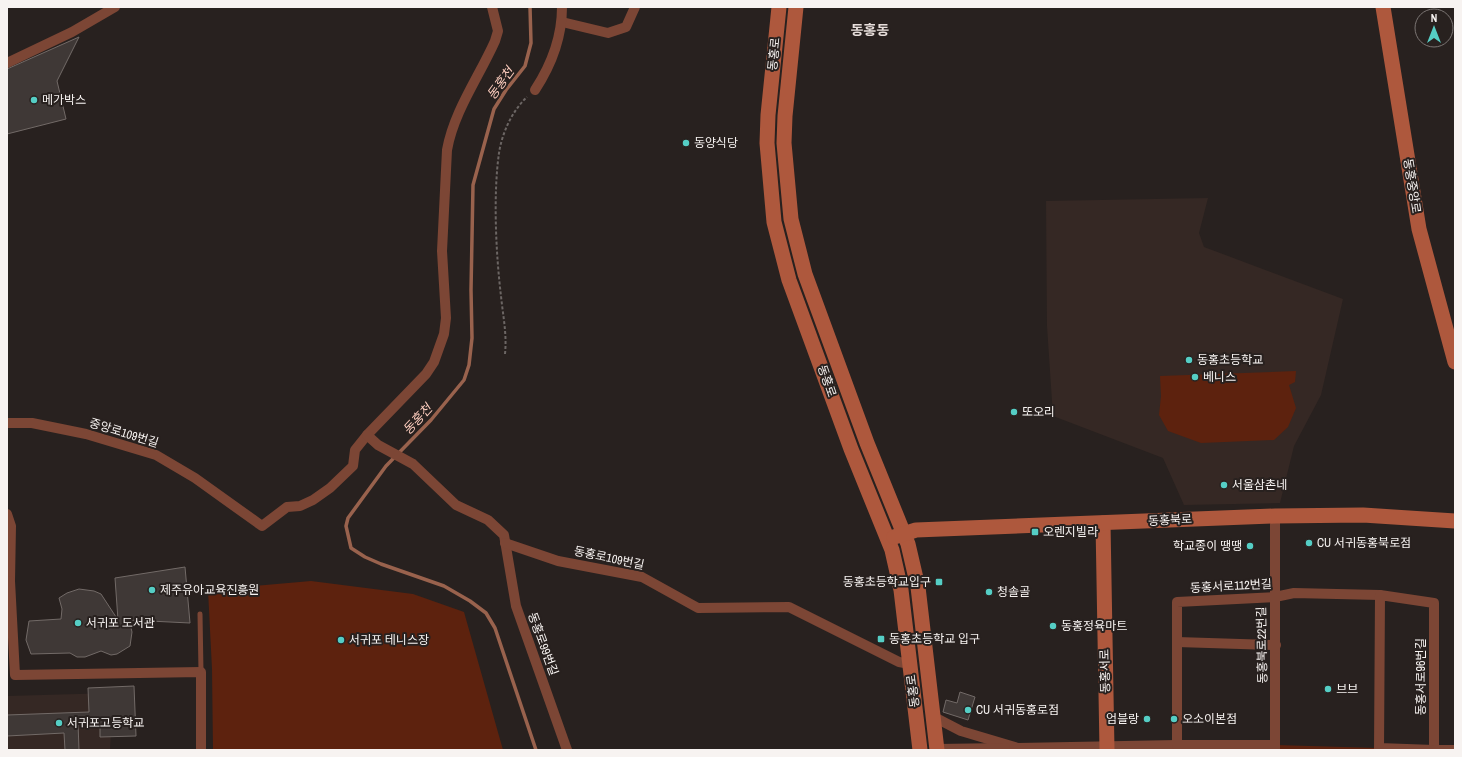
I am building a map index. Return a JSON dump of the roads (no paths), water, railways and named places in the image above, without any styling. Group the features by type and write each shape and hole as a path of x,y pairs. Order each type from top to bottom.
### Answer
{"main road":[{"name":"동홍로","path":"779,7 768,115 770,189 778,241 789,280 851,449 892,550 901,590 920,750"},
{"name":"동홍로","path":"796,7 785,116 784,143 787,188 792,225 805,274 867,443 908,544 918,587 937,750"},
{"name":"동홍중앙로","path":"1382,7 1419,229 1455,362"},
{"name":"동홍북로","path":"887,539 916,530 1275,516 1363,515 1455,521"},
{"name":"동홍서로","path":"1103,523 1107,748"}],"street":[{"path":"7,63 72,32 115,7"},
{"path":"492,7 498,31 495,41 461,108 450,137 447,150 442,250 446,318 444,334 434,362 426,374 367,435 378,445 413,464 456,505 488,520 504,535 506,543"},
{"path":"535,90 546,73 556,51 562,22 562,7"},
{"path":"562,22 608,33 626,27 635,7"},
{"name":"중앙로109번길","path":"7,423 32,423 86,434 156,456 195,478 262,526 287,507 300,506 313,500 330,488 353,466 355,450 367,435"},
{"path":"7,514 11,526 8,582 11,675 201,672 201,750"},
{"name":"동홍북로22번길","path":"1275,516 1275,748"},
{"name":"동홍로109번길","path":"506,543 558,561 642,577 698,608 789,607 899,662 910,664"},
{"name":"동홍로99번길","path":"506,543 516,606 567,750"},
{"name":"동홍서로112번길","path":"1178,747 1177,602 1274,597 1294,593 1380,595 1434,603"},
{"path":"1380,595 1379,749 1455,750"},
{"name":"동홍서로96번길","path":"1434,603 1434,750"},
{"path":"1177,642 1276,645"},
{"name":"동홍로","path":"934,716 961,731 1018,748 1107,748"},
{"path":"937,750 1018,748"},
{"path":"1107,748 1275,748"}],"lane":[{"path":"200,614 201,672"}],"waterway":[{"name":"동홍천","path":"530,7 531,43 525,66 506,90 494,109 473,185 471,290 472,338 469,365 464,380 431,420 386,466 348,518 346,526 351,548 365,557 444,586 470,601 486,613 495,628 536,750"}],"place":[{"name":"메가박스","path":"34,100"},
{"name":"동양식당","path":"686,143"},
{"name":"동홍초등학교","path":"1189,360"},
{"name":"베니스","path":"1195,377"},
{"name":"또오리","path":"1014,412"},
{"name":"서울삼촌네","path":"1224,485"},
{"name":"오렌지빌라","path":"1035,532"},
{"name":"CU 서귀동홍북로점","path":"1309,543"},
{"name":"학교종이 땡땡","path":"1250,546"},
{"name":"동홍초등학교입구","path":"939,582"},
{"name":"제주유아교육진흥원","path":"152,590"},
{"name":"청솔골","path":"989,592"},
{"name":"서귀포 도서관","path":"78,623"},
{"name":"동홍정육마트","path":"1053,626"},
{"name":"동홍초등학교 입구","path":"881,639"},
{"name":"서귀포 테니스장","path":"341,640"},
{"name":"브브","path":"1328,689"},
{"name":"CU 서귀동홍로점","path":"968,710"},
{"name":"엄블랑","path":"1147,719"},
{"name":"오소이본점","path":"1174,719"},
{"name":"서귀포고등학교","path":"59,723"}],"district":[{"name":"동홍동","path":"870,30"}]}
